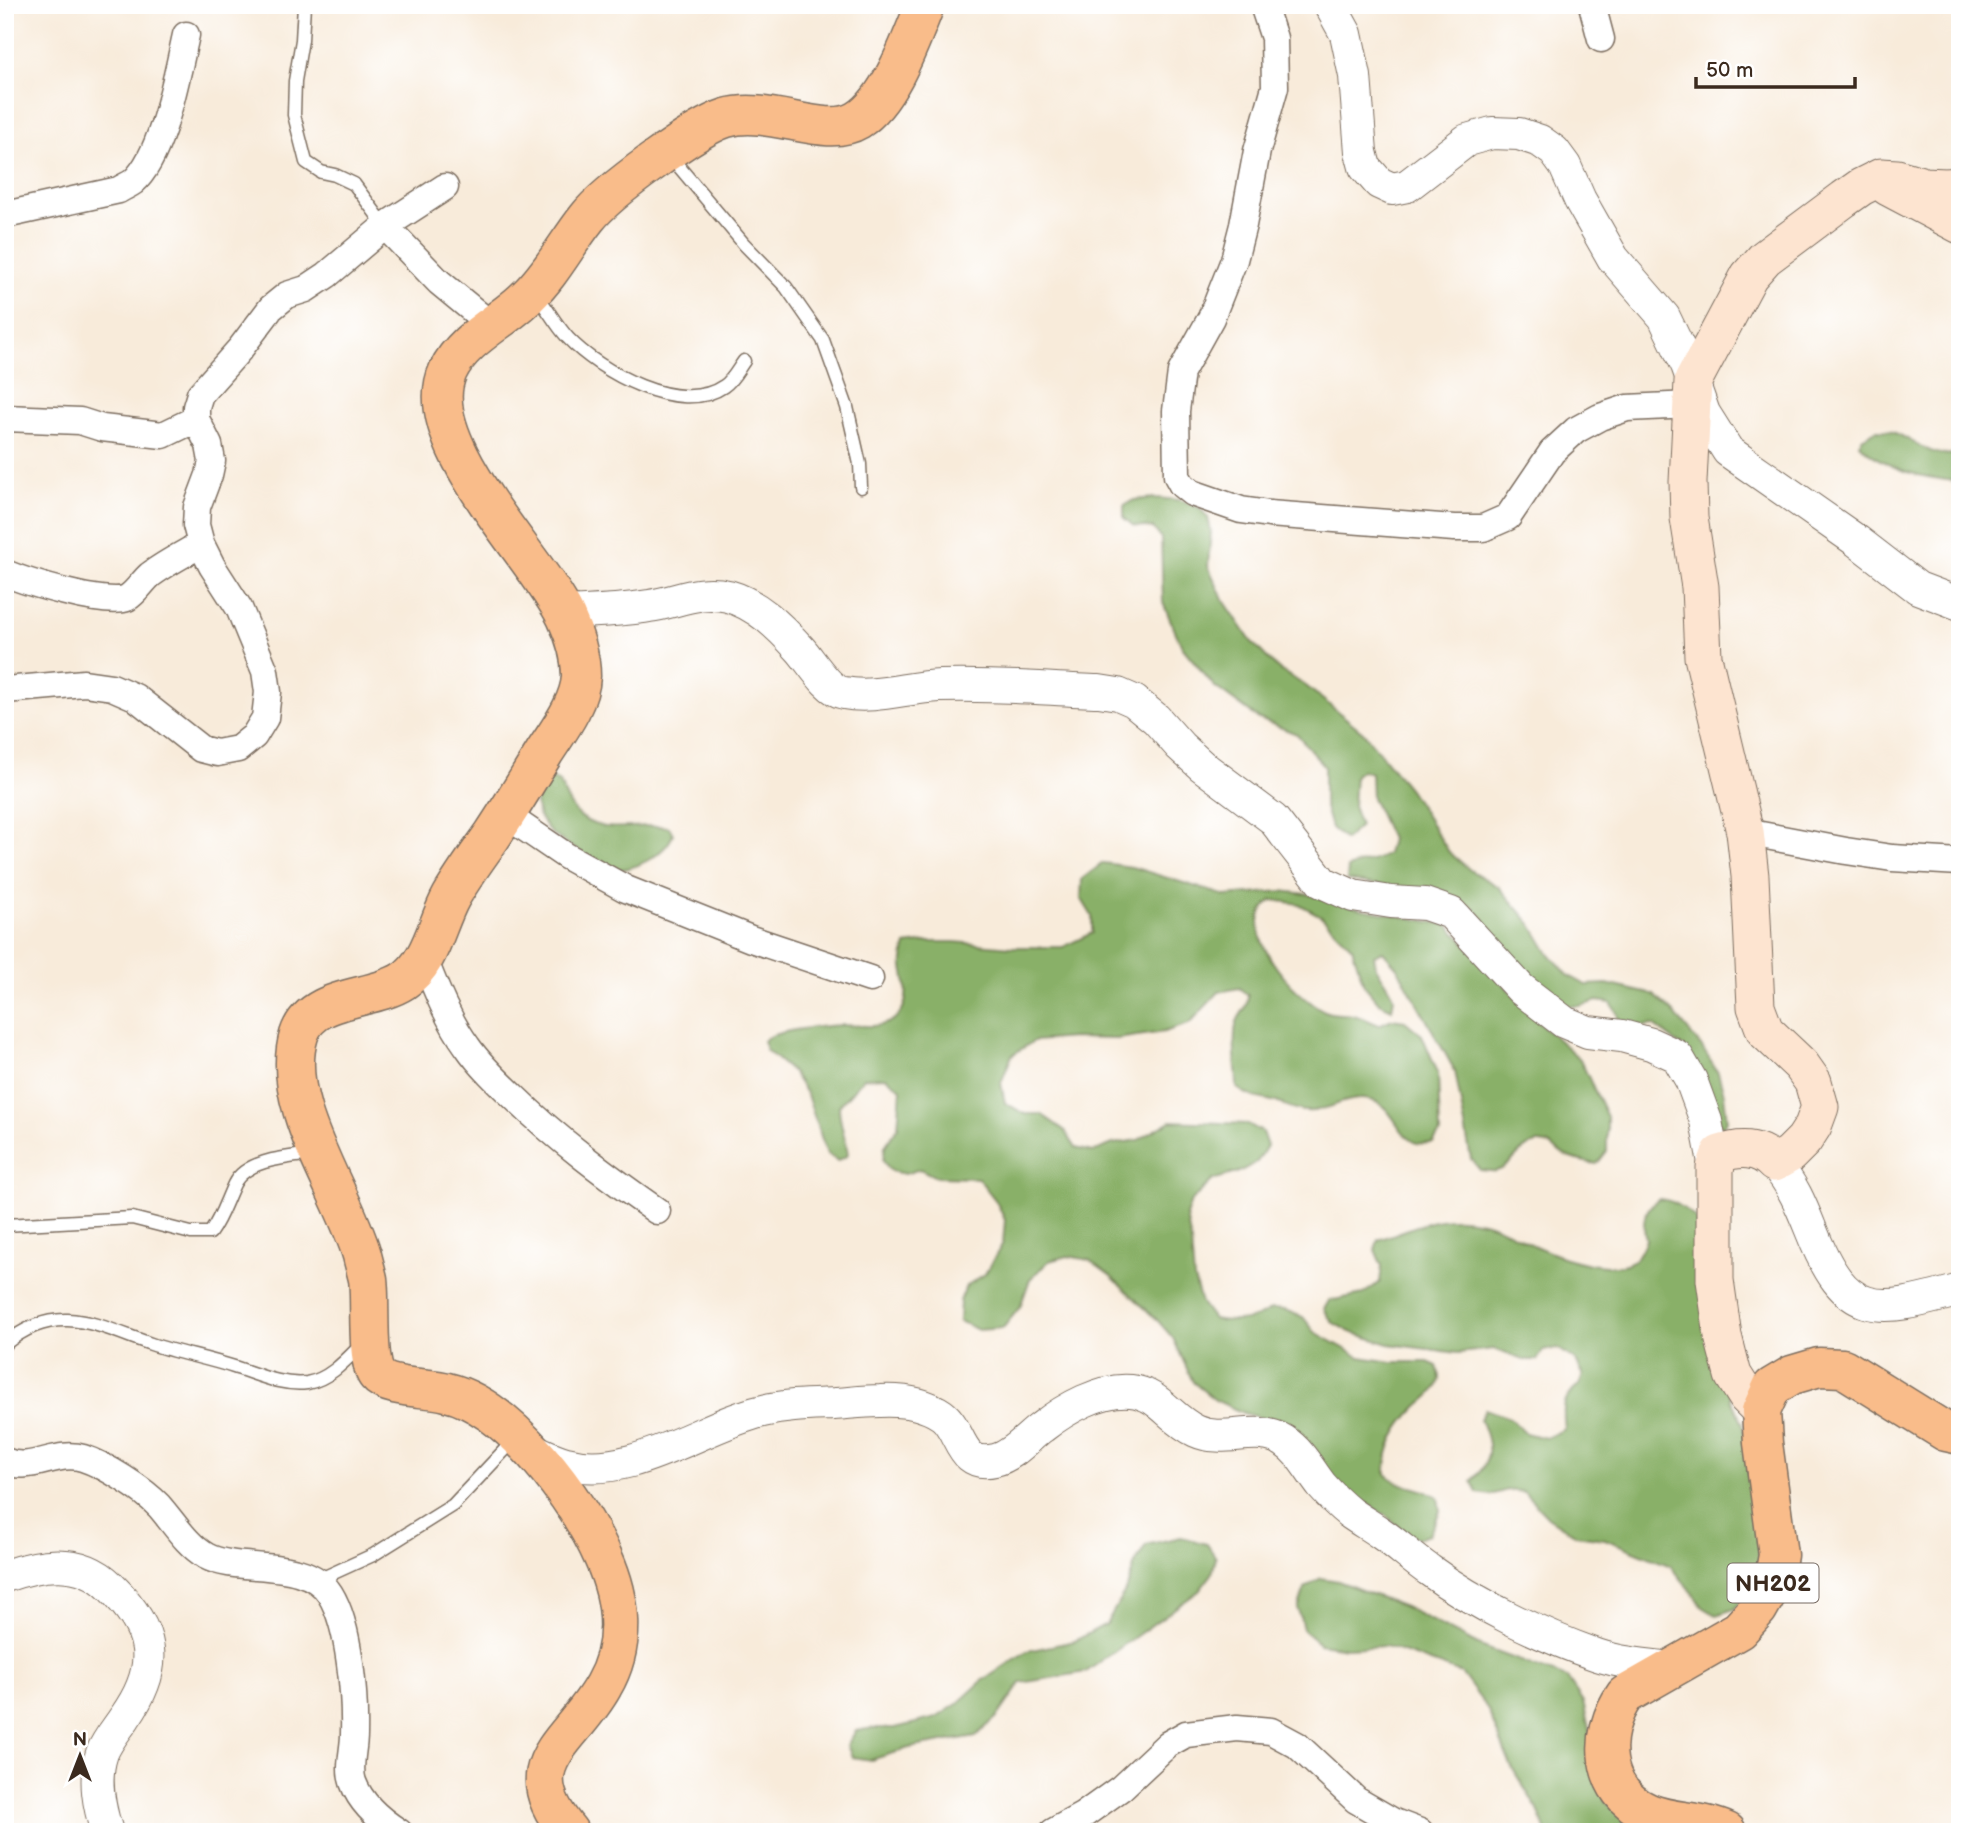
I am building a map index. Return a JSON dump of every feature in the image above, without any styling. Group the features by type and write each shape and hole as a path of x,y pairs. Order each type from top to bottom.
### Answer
{"main road":[{"path":"569,1832 549,1805 544,1789 545,1772 550,1756 603,1687 614,1661 620,1640 620,1619 614,1587 602,1554 556,1481 524,1442 492,1412 467,1398 446,1391 383,1380 374,1373 368,1276 343,1205 311,1141 296,1079 299,1034 309,1017 325,1007 382,990 407,979 424,959 451,898 563,723 580,684 581,671 575,639 564,612 501,523 455,446 445,418 443,394 449,369 466,347 516,309 534,291 589,215 613,191 707,127 726,118 767,114 822,126 844,127 865,116 881,97 908,47 925,5"},
{"path":"1960,186 1924,186 1888,177 1875,180 1852,193 1765,258 1749,276 1692,393 1689,519 1700,587 1703,657 1745,832 1750,876 1756,1007 1765,1031 1801,1065 1813,1083 1820,1107 1813,1126 1790,1154 1774,1163 1767,1155 1751,1149 1733,1150 1720,1154 1715,1168 1715,1280 1723,1336 1733,1375 1747,1397 1761,1411 1772,1387 1792,1375 1819,1367 1843,1368 1946,1432 1960,1435"},
{"path":"1875,180 1960,225"},
{"name":"NH202","path":"1727,1832 1698,1822 1650,1814 1632,1803 1618,1789 1609,1771 1608,1731 1614,1709 1625,1695 1739,1630 1758,1609 1773,1583 1778,1555 1761,1411"}],"street":[{"path":"1263,5 1274,38 1275,87 1257,151 1234,260 1211,318 1181,372 1176,411 1176,466 1182,485 1192,493 1216,503 1269,514 1483,528 1507,517 1552,453 1576,430 1600,417 1627,408 1692,393"},
{"path":"1330,5 1346,34 1355,76 1361,152 1365,167 1379,183 1392,189 1408,186 1467,140 1492,133 1519,135 1540,141 1554,151 1565,166 1580,201 1613,258 1664,317 1692,393 1728,451 1857,541 1918,588 1960,604"},
{"path":"1592,5 1601,39"},
{"path":"5,215 118,190 133,182 144,167 162,131 186,35"},
{"path":"5,690 84,683 112,687 135,698 201,749 217,753 238,749 254,736 265,718 268,692 265,671 239,608 201,544 195,525 197,506 212,461 209,445 196,419 195,407 200,394 240,349 271,307 287,295 306,289 327,275 385,226 446,187"},
{"path":"385,226 439,282 492,326"},
{"path":"5,418 80,421 102,428 163,435 196,419"},
{"path":"5,573 27,582 68,592 117,600 127,598 148,577 201,544"},
{"path":"564,612 652,606 689,595 709,593 728,596 754,607 801,649 832,688 841,693 974,685 1118,694 1134,701 1156,719 1202,766 1273,819 1322,882 1353,896 1425,904 1451,913 1521,989 1564,1022 1588,1032 1622,1036 1651,1044 1677,1056 1691,1080 1706,1121 1715,1168"},
{"path":"506,815 566,856 626,889 677,911 870,979"},
{"path":"1745,832 1892,858 1960,862"},
{"path":"424,959 439,996 467,1046 501,1085 549,1131 598,1170 657,1211"},
{"path":"1774,1163 1796,1193 1832,1275 1847,1293 1867,1303 1887,1305 1912,1303 1960,1290"},
{"path":"524,1442 566,1464 598,1467 638,1458 729,1421 763,1411 799,1404 916,1402 943,1416 955,1431 962,1450 981,1462 998,1460 1075,1406 1104,1394 1128,1390 1151,1395 1178,1421 1199,1433 1224,1436 1254,1433 1283,1440 1300,1455 1322,1486 1348,1511 1430,1571 1478,1602 1597,1655 1631,1663 1673,1668"},
{"path":"5,1461 25,1465 58,1457 83,1458 101,1466 156,1503 190,1543 208,1557 299,1573 316,1581 330,1593 347,1644 354,1703 351,1774 374,1813 399,1832"},
{"path":"5,1576 46,1566 65,1564 83,1567 102,1577 118,1593 140,1619 147,1636 144,1684 102,1754 97,1794 107,1832"},
{"path":"1054,1832 1121,1788 1168,1744 1186,1734 1237,1728 1271,1731 1297,1745 1356,1800 1394,1822 1420,1832"}],"lane":[{"path":"304,5 294,115 306,162 320,172 335,175 354,184 385,226"},
{"path":"668,153 744,244 786,287 823,340 850,418 860,464 861,486"},
{"path":"534,291 568,338 600,365 630,383 680,395 711,393 734,377 744,360"},
{"path":"5,1225 132,1218 191,1233 210,1233 218,1222 235,1181 242,1173 257,1165 318,1154"},
{"path":"5,1344 21,1331 37,1324 61,1319 88,1321 151,1344 282,1382 307,1382 327,1376 371,1336"},
{"path":"316,1581 373,1555 453,1505 524,1442"}],"green space":[{"path":"1876,430 1893,432 1934,452 1960,452 1960,481 1906,472 1881,460 1859,444 1862,438"},
{"path":"1134,500 1180,500 1200,508 1208,518 1211,531 1208,566 1223,599 1251,641 1278,669 1306,686 1363,732 1409,789 1449,852 1470,870 1499,887 1532,925 1548,952 1568,975 1586,985 1607,984 1654,995 1673,1012 1701,1046 1718,1073 1727,1120 1724,1127 1718,1124 1684,1048 1653,1025 1630,1028 1619,1024 1611,1003 1597,1001 1580,1006 1567,1006 1531,978 1474,908 1446,895 1347,880 1348,868 1387,854 1391,839 1372,798 1371,773 1362,770 1355,775 1353,806 1360,826 1345,840 1331,828 1324,804 1324,766 1297,734 1259,719 1214,686 1182,647 1163,603 1161,538 1153,528 1134,526 1124,518 1124,505"},
{"path":"550,778 558,781 574,810 584,819 607,827 669,827 673,834 670,841 656,855 638,865 619,870 599,864 550,832 540,818 536,802 537,792"},
{"path":"1103,863 1132,867 1226,896 1281,891 1307,894 1362,909 1448,925 1545,1028 1580,1059 1607,1117 1607,1151 1597,1164 1574,1159 1549,1145 1537,1143 1525,1148 1502,1169 1480,1170 1471,1159 1455,1071 1397,967 1383,951 1374,955 1376,967 1394,997 1392,1009 1379,1003 1364,985 1352,947 1321,916 1299,904 1273,900 1262,912 1259,927 1263,944 1272,961 1299,993 1327,1012 1353,1015 1379,1025 1392,1019 1405,1021 1422,1035 1438,1073 1440,1133 1433,1143 1419,1143 1410,1139 1385,1108 1370,1100 1350,1100 1307,1111 1252,1096 1237,1088 1235,1033 1237,1021 1247,1005 1248,995 1239,988 1219,992 1189,1024 1164,1032 1117,1039 1034,1041 1012,1055 1001,1083 1005,1103 1025,1114 1041,1114 1064,1130 1076,1148 1093,1152 1113,1144 1138,1140 1171,1121 1248,1124 1262,1132 1267,1146 1257,1162 1239,1172 1213,1180 1191,1201 1186,1216 1194,1279 1201,1303 1213,1319 1228,1321 1251,1319 1271,1309 1285,1310 1303,1317 1315,1332 1360,1357 1392,1362 1428,1362 1437,1366 1440,1378 1437,1387 1398,1430 1386,1465 1386,1474 1392,1479 1438,1497 1440,1511 1429,1535 1420,1538 1410,1536 1385,1515 1346,1491 1273,1421 1243,1413 1215,1400 1193,1382 1173,1338 1158,1321 1111,1276 1089,1260 1068,1256 1049,1261 1030,1279 1020,1307 1003,1328 978,1330 959,1321 960,1301 966,1286 985,1274 1003,1243 1005,1220 996,1201 978,1178 936,1177 920,1169 905,1174 891,1171 883,1161 885,1146 898,1127 901,1089 886,1077 864,1078 839,1106 848,1155 838,1161 827,1154 807,1095 793,1073 766,1050 763,1041 777,1034 823,1026 875,1026 897,1017 906,999 903,962 906,945 954,942 1012,947 1063,947 1092,933 1092,916 1081,898 1082,879"},
{"path":"1658,1199 1679,1205 1696,1219 1699,1263 1731,1400 1743,1424 1761,1573 1735,1609 1716,1615 1703,1607 1671,1566 1605,1539 1576,1535 1548,1517 1524,1492 1507,1490 1491,1495 1477,1493 1472,1481 1484,1466 1488,1452 1480,1419 1485,1409 1510,1418 1525,1433 1546,1438 1565,1429 1565,1402 1583,1374 1576,1361 1558,1348 1543,1351 1537,1360 1523,1360 1494,1349 1458,1353 1389,1344 1350,1332 1332,1322 1324,1309 1329,1301 1363,1294 1380,1282 1382,1266 1375,1250 1378,1240 1441,1220 1468,1219 1491,1224 1542,1249 1575,1261 1603,1266 1627,1264 1635,1259 1646,1240 1645,1217"},
{"path":"1181,1537 1207,1544 1216,1558 1212,1574 1199,1591 1086,1672 1021,1683 998,1716 976,1736 909,1748 871,1760 852,1757 847,1745 856,1731 895,1728 936,1718 957,1704 981,1682 1027,1651 1075,1641 1106,1624 1127,1588 1134,1566 1146,1545"},
{"path":"1321,1578 1338,1581 1405,1607 1480,1646 1567,1678 1583,1702 1605,1801 1638,1832 1546,1832 1538,1810 1511,1766 1487,1708 1461,1673 1386,1646 1346,1648 1319,1644 1303,1629 1298,1609 1305,1588"}]}
